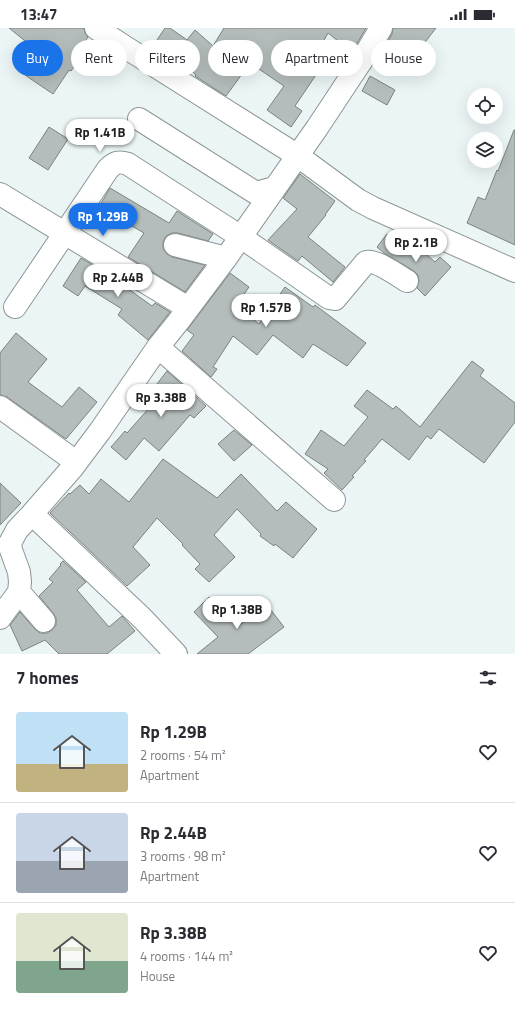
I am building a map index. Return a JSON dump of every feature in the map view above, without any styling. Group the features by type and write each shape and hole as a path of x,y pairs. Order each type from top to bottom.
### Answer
{"street":[{"path":"0,618 19,592 19,572 10,550 10,543 17,530 54,490 100,431 158,347 226,258 298,156 360,63 381,28"},
{"path":"98,29 298,156 358,200 515,271"},
{"path":"138,119 256,193 274,188"},
{"path":"15,307 108,169 113,164 121,162 128,164 241,237 329,298 335,299 366,262 370,261 407,281"},
{"path":"0,194 188,308"},
{"path":"175,245 226,258"},
{"path":"158,347 334,500"},
{"path":"0,407 76,462"},
{"path":"32,514 142,618 176,654"},
{"path":"19,592 44,621"}],"building":[{"path":"9,28 84,28 88,37 86,40 71,40 71,71 69,70 53,94 26,76 63,76 63,40 24,40"},
{"path":"165,28 170,28 187,40 157,40"},
{"path":"224,28 366,28 359,40 337,40 328,33 324,40 271,40 271,76 315,76 295,106 302,111 291,127 267,110 284,86 263,72 263,40 217,40"},
{"path":"393,28 436,28 427,40 389,40"},
{"path":"195,30 208,42 208,76 241,76 226,96 195,76 200,76 200,40 187,40"},
{"path":"370,76 395,90 387,105 362,91"},
{"path":"49,127 68,139 48,170 29,158"},
{"path":"515,130 515,245 467,223 478,197 485,200 497,170 498,171 499,168 503,168 503,158"},
{"path":"300,174 335,201 326,215 308,237 345,267 333,282 302,256 298,261 268,240 297,209 283,198"},
{"path":"110,188 169,223 177,211 213,234 208,241 178,233 172,233 166,236 163,242 163,249 172,257 205,265 185,292 128,257 144,233 99,207"},
{"path":"387,234 404,248 410,240 435,262 440,257 451,267 425,296 417,288 419,281 418,275 377,247"},
{"path":"81,258 128,286 127,288 152,306 155,303 170,312 148,340 118,315 122,309 85,286 78,296 63,286"},
{"path":"230,273 249,287 236,306 259,324 285,287 313,307 315,305 366,343 347,366 313,344 303,358 273,335 257,355 233,336 213,367 217,369 211,377 182,351 194,335 187,330"},
{"path":"16,333 47,359 28,382 62,407 79,387 97,402 66,439 7,397 0,395 0,353"},
{"path":"472,361 484,370 480,376 515,403 515,422 484,463 439,429 431,439 427,436 409,460 382,439 364,460 366,461 352,476 354,477 342,490 324,473 328,469 305,454 321,430 344,446 368,417 354,406 367,390 393,409 396,406 420,427"},
{"path":"167,371 206,406 194,418 190,415 159,451 144,438 126,460 111,447 125,431 127,433 165,390 157,384"},
{"path":"234,430 252,445 234,461 218,444"},
{"path":"163,459 217,498 241,474 277,511 286,502 317,529 293,558 275,544 274,546 260,536 261,534 237,509 214,535 235,557 209,582 195,569 200,564 182,545 183,544 157,518 133,547 150,565 127,586 50,513 69,493 70,494 80,485 89,494 101,479 129,502"},
{"path":"0,483 21,503 0,525"},
{"path":"63,561 86,582 77,590 109,627 122,616 135,631 107,654 59,654 45,640 22,651 10,625 20,612 40,633 47,633 52,630 56,625 56,618 39,596 53,582 49,579"},
{"path":"209,597 238,626 267,605 284,627 248,654 197,654 218,637 194,612"}]}
